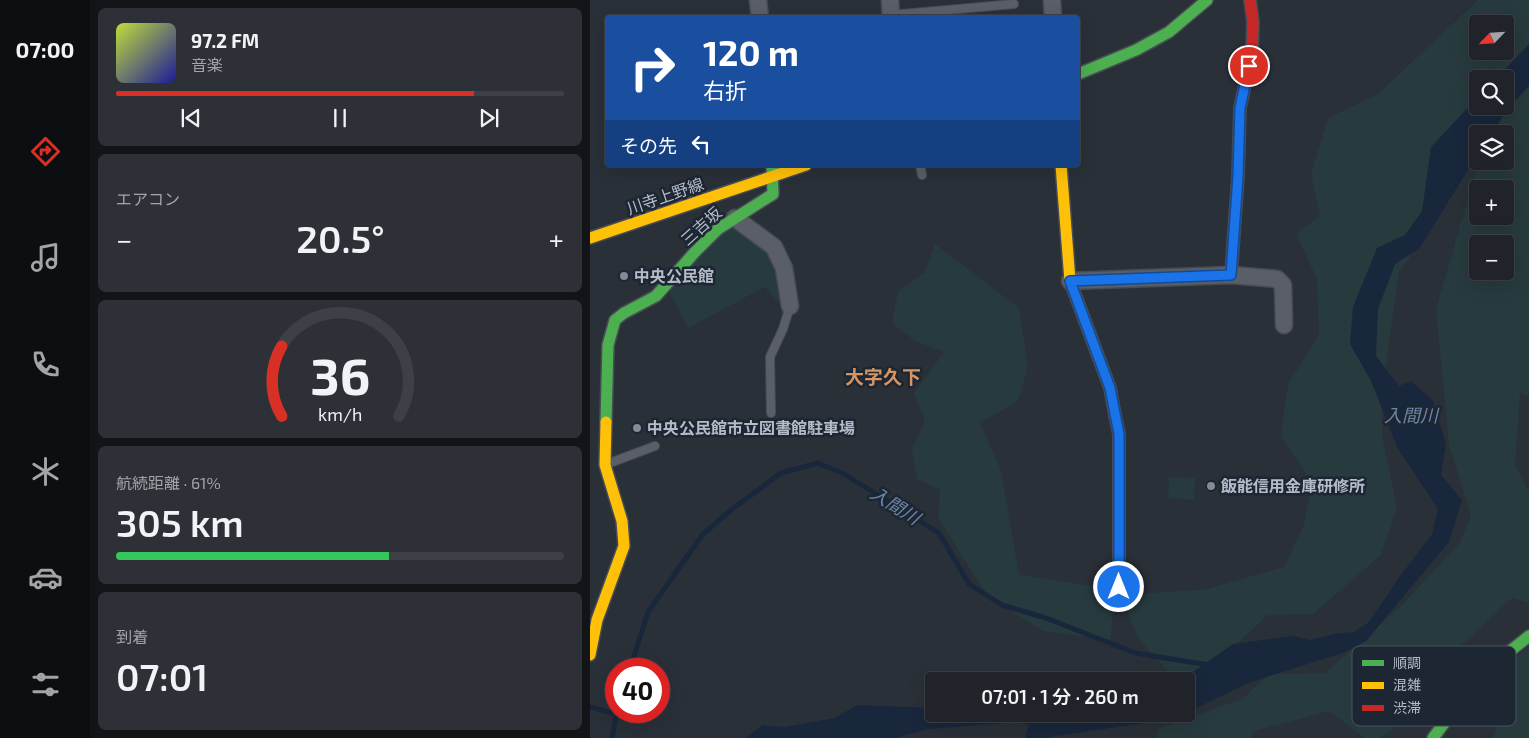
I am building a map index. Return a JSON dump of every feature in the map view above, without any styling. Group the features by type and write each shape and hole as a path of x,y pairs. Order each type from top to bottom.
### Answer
{"street":[{"path":"758,0 760,15"},
{"path":"1052,0 1053,15"},
{"path":"1080,73 1136,50 1169,32 1207,0"},
{"path":"1231,275 1238,176 1240,108 1252,53 1253,22 1250,0"},
{"name":"川寺上野線","path":"590,238 772,171 795,167"},
{"path":"1061,167 1070,281 1110,388 1119,434 1119,587"},
{"name":"三吉坂","path":"590,655 597,620 624,546 622,521 605,465 608,345 615,320 656,296 718,229 774,194 772,171"},
{"path":"735,218 774,247 784,268 790,306"},
{"path":"1070,281 1231,275 1277,279 1283,286 1284,325"},
{"path":"1516,646 1529,636"},
{"path":"1433,738 1442,726"}],"lane":[{"path":"891,11 1014,4"},
{"path":"920,167 922,175"},
{"path":"771,413 770,357 783,329 790,306"},
{"path":"605,465 655,446"}],"green space":[{"path":"1478,0 1529,0 1529,49 1511,70 1469,70 1469,115 1474,115 1422,240 1399,272 1382,391 1382,436 1397,508 1381,555 1313,614 1268,615 1203,675 1195,675 1195,672 1168,672 1139,639 1125,608 1136,594 1207,589 1284,567 1304,525 1312,482 1281,436 1288,384 1319,335 1317,279 1296,234 1320,216 1311,174 1328,118 1378,94"},
{"path":"1529,87 1529,397 1520,393 1515,465 1529,491 1529,603 1512,598 1461,646 1356,646 1403,604 1460,543 1471,515 1449,445 1436,309 1469,195 1469,225 1514,225 1514,180 1473,180 1476,170 1514,170 1514,125 1496,125 1503,115 1514,115 1514,102"},
{"path":"731,226 770,250 780,283 780,304 765,287 688,328 667,287"},
{"path":"935,244 1019,308 1028,367 1018,401 980,423 1001,470 1019,575 1114,589 1111,640 1043,631 987,595 938,518 940,490 917,479 912,449 925,421 914,393 944,352 915,341 892,323 898,292 925,272"},
{"path":"1169,477 1195,478 1194,500 1168,498"},
{"path":"1529,646 1529,738 1493,738 1498,726 1516,726 1516,657"},
{"path":"1352,649 1352,726 1393,726 1393,730 1378,738 1365,738 1329,711 1254,731 1250,738 1158,738 1157,729 1177,722 1195,722 1195,716 1242,699 1269,674 1325,673"}],"water":[{"name":"入間川","path":"1529,44 1529,85 1514,102 1514,70 1504,70"},
{"name":"入間川","path":"1469,107 1469,115 1503,115 1497,125 1469,125 1469,168 1420,248 1395,264 1378,309 1376,356 1399,386 1411,381 1433,401 1446,444 1441,475 1462,500 1449,542 1366,641 1352,646 1352,648 1345,652 1248,683 1195,709 1195,672 1193,672 1233,644 1293,636 1310,640 1334,634 1354,632 1369,622 1432,534 1438,509 1397,447 1371,381 1350,344 1353,307 1377,248 1405,235 1422,211 1431,147"},
{"path":"857,705 925,708 925,722 1018,722 928,729 895,738 745,738 763,725 785,727 835,718"},
{"path":"1018,722 1152,722 1042,738 1025,738 1029,725"}],"waterway":[{"name":"入間川","path":"633,658 648,612 703,534 731,510 781,473 818,463 844,474 939,533 969,584 1002,605 1046,618 1135,653 1209,665"},
{"path":"590,707 605,711"},
{"name":"入間川","path":"612,738 615,723"}],"traffic: fast":[{"path":"1080,73 1136,50 1169,32 1207,0"},
{"path":"606,422 608,345 615,320 656,296 718,229 773,194 772,167"},
{"path":"1516,646 1529,636"},
{"path":"1433,738 1442,726"}],"traffic: slow":[{"path":"590,238 800,167"},
{"path":"1061,167 1070,281 1110,388 1115,415"},
{"path":"590,655 597,620 624,546 622,521 605,465 606,422"}],"traffic: jam":[{"path":"1231,275 1238,176 1240,108 1252,53 1253,22 1250,0"},
{"path":"1115,415 1119,434 1119,587"}],"place":[{"name":"中央公民館","path":"624,276"},
{"name":"中央公民館市立図書館駐車場","path":"637,428"},
{"name":"飯能信用金庫研修所","path":"1211,486"}],"district":[{"name":"大字久下","path":"883,377"}],"route":[{"path":"1119,587 1119,434 1110,388 1070,281 1231,275 1238,176 1240,108 1249,66"}]}
